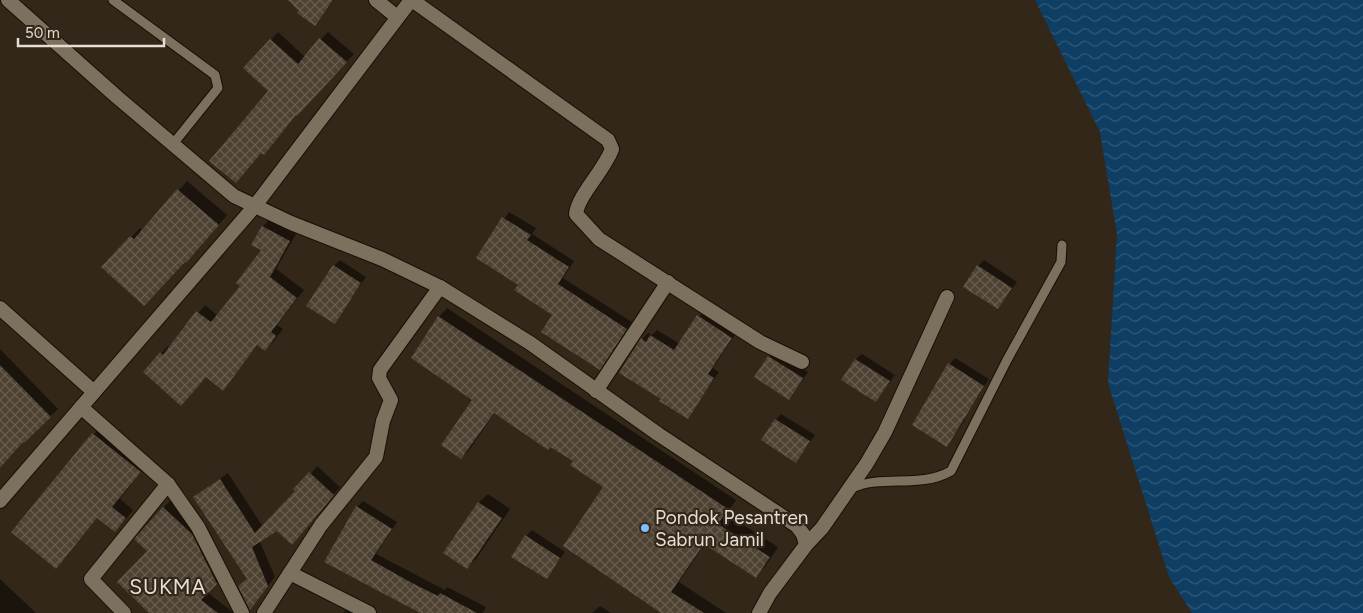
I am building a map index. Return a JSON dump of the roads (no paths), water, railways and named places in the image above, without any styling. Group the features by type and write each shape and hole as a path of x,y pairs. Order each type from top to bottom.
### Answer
{"street":[{"path":"8,0 215,182 254,206 382,258 440,287 530,344 596,391 785,516 803,534 806,545"},
{"path":"376,0 398,17"},
{"path":"0,501 254,206 412,0 608,140 612,150 606,165 577,205 576,214 599,239 760,342 802,362"},
{"path":"596,391 668,282"},
{"path":"264,613 321,525 376,457 383,421 389,410 391,400 379,378 380,370 440,287"},
{"path":"759,613 770,593 806,545 822,528 885,432 947,298"},
{"path":"0,308 94,392"},
{"path":"81,407 168,484 198,527 242,613"},
{"path":"124,613 91,580 168,484"},
{"path":"290,573 369,613"}],"lane":[{"path":"113,0 215,75 218,88 173,144"},
{"path":"849,489 860,484 890,481 918,482 940,477 952,471 1007,360 1061,262 1062,245"}],"water":[{"path":"1035,0 1363,0 1363,613 1192,613 1169,577 1108,383 1117,234 1100,132"}],"place":[{"name":"Pondok Pesantren Sabrun Jamil","path":"645,528"}],"district":[{"name":"SUKMA","path":"168,587"}]}
